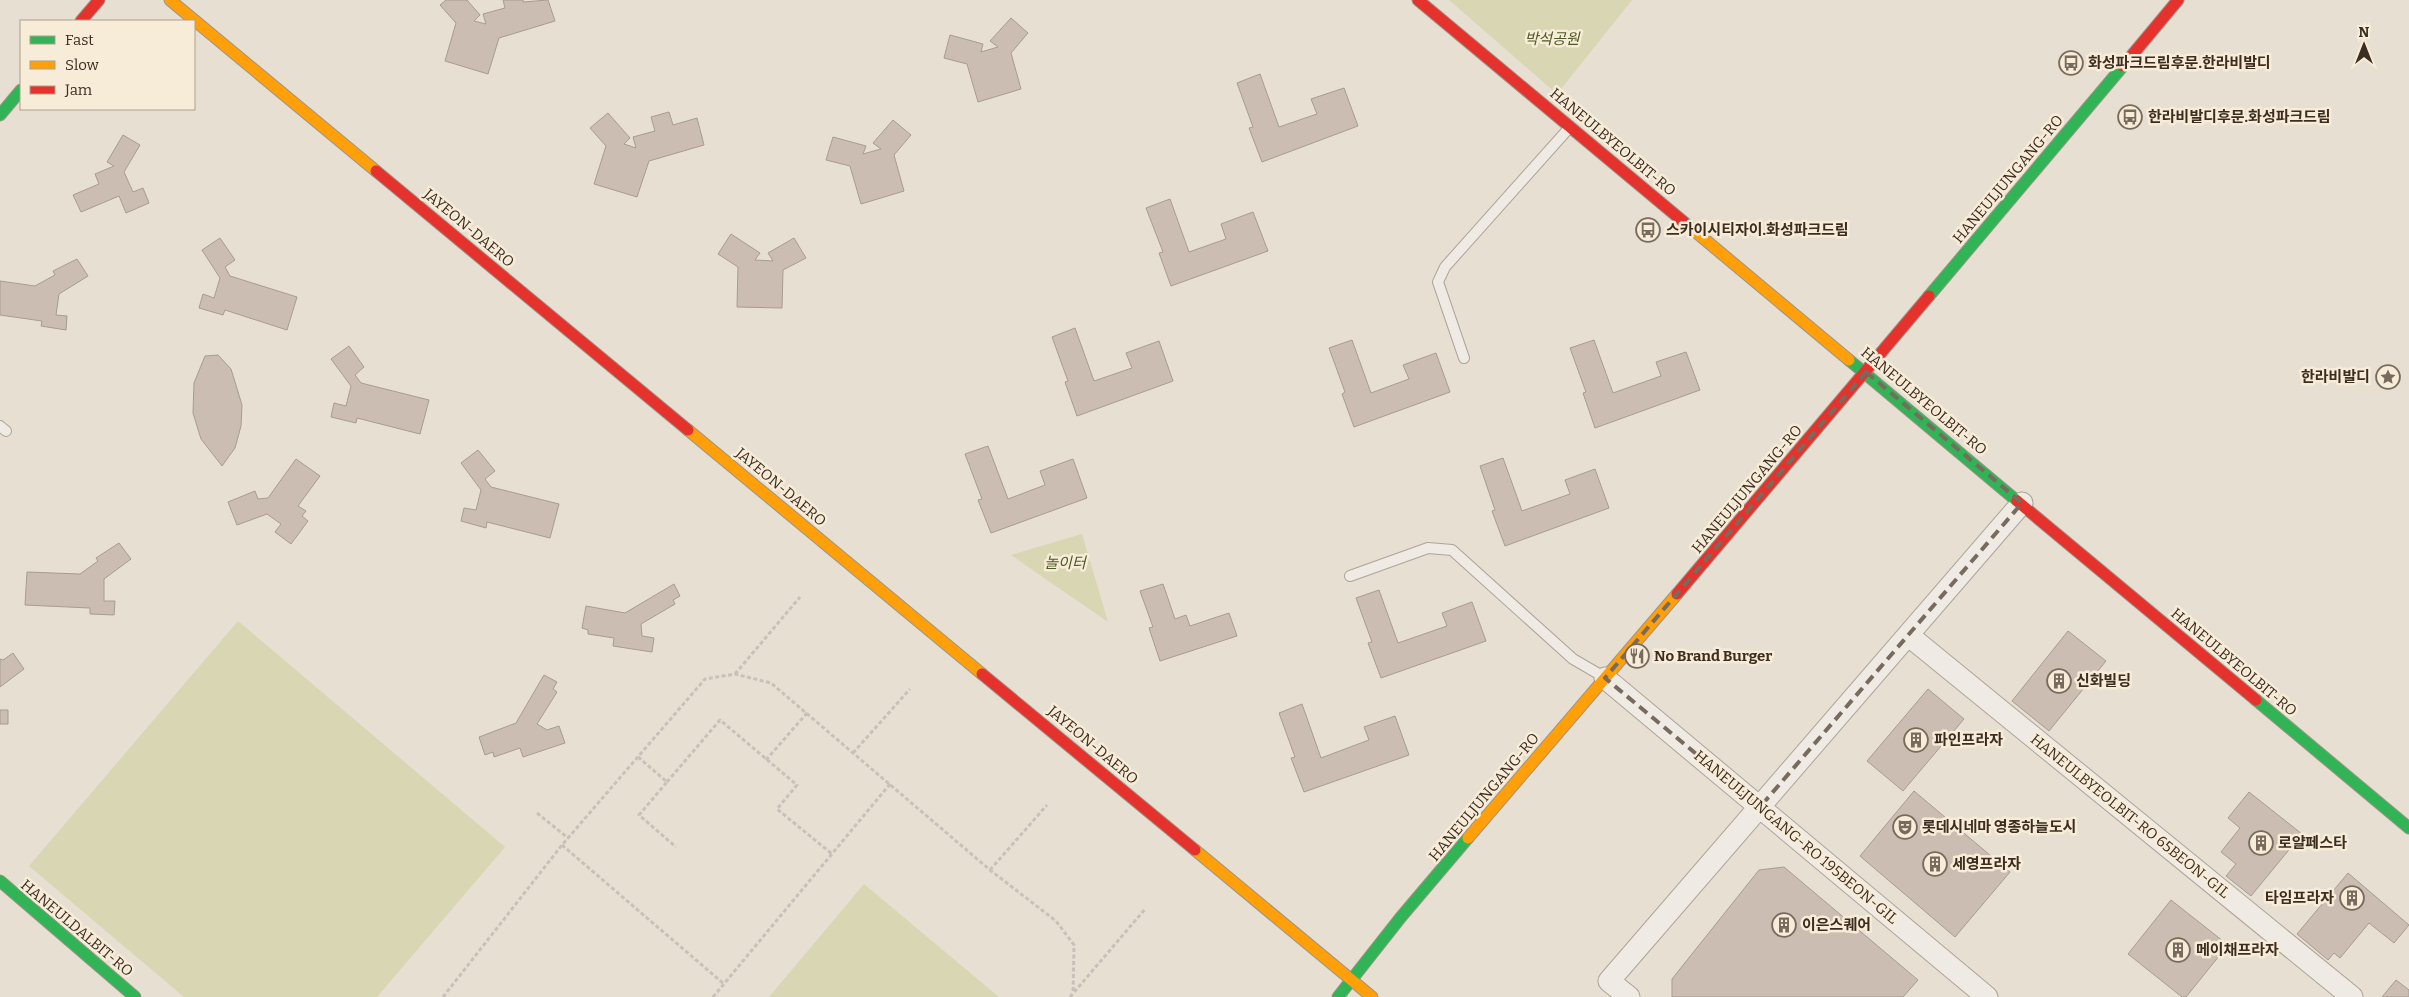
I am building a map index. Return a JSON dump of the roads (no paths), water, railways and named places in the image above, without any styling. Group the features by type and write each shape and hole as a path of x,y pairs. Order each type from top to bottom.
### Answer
{"street":[{"path":"82,20 99,0"},
{"name":"JAYEON-DAERO","path":"170,0 194,20"},
{"name":"HANEULBYEOLBIT-RO","path":"1418,0 1866,372 2409,828"},
{"name":"HANEULJUNGANG-RO","path":"1338,997 1401,917 1866,372 2178,0"},
{"name":"JAYEON-DAERO","path":"195,21 1372,997"},
{"path":"0,114 20,91"},
{"path":"1629,997 1609,981 2022,503"},
{"name":"HANEULBYEOLBIT-RO 65BEON-GIL","path":"1908,635 2352,997"},
{"name":"HANEULJUNGANG-RO 195BEON-GIL","path":"1605,678 1987,997"},
{"name":"HANEULDALBIT-RO","path":"0,882 136,997"}],"lane":[{"path":"1464,358 1438,282 1445,267 1571,127"},
{"path":"1350,576 1428,548 1452,550 1573,659 1605,678"}],"place":[{"name":"화성파크드림후문.한라비발디","path":"2071,63"},
{"name":"한라비발디후문.화성파크드림","path":"2130,117"},
{"name":"스카이시티자이.화성파크드림","path":"1648,230"},
{"name":"한라비발디","path":"2388,377"},
{"name":"No Brand Burger","path":"1637,656"},
{"name":"신화빌딩","path":"2059,681"},
{"name":"파인프라자","path":"1916,740"},
{"name":"롯데시네마 영종하늘도시","path":"1905,827"},
{"name":"로얄페스타","path":"2261,843"},
{"name":"세영프라자","path":"1935,864"},
{"name":"타임프라자","path":"2352,898"},
{"name":"이은스퀘어","path":"1784,925"},
{"name":"메이채프라자","path":"2178,950"}],"park label":[{"name":"박석공원","path":"1552,39"},
{"name":"놀이터","path":"1065,563"}]}
